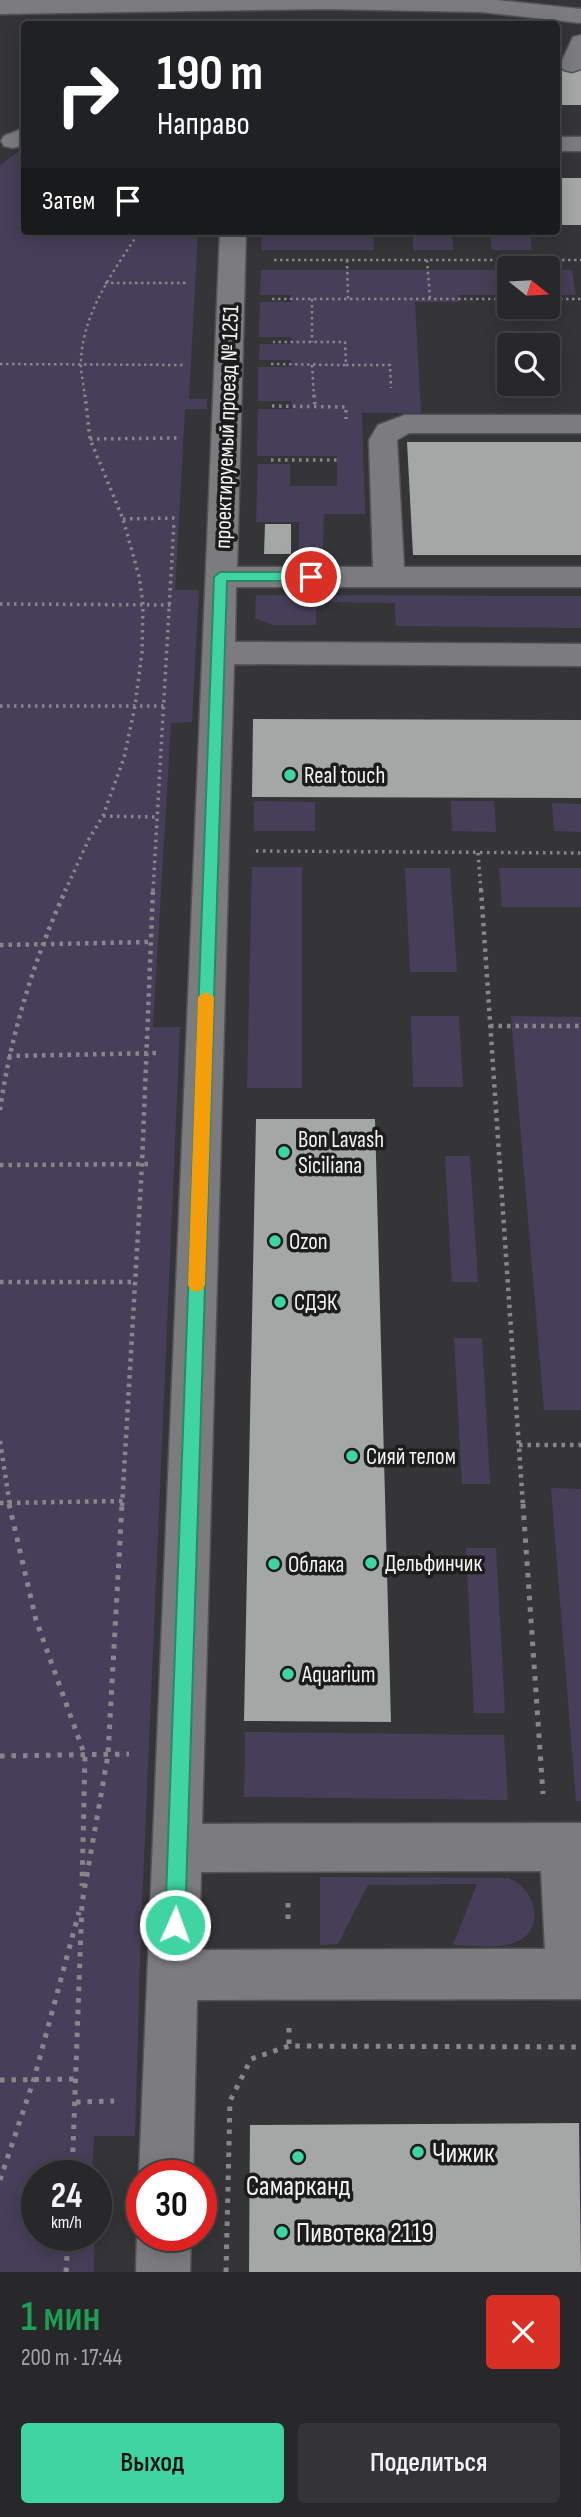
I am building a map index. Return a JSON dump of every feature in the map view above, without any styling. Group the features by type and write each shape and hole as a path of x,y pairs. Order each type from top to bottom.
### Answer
{"street":[{"path":"0,6 240,14 326,13 481,5 581,16"},
{"path":"572,65 581,41"},
{"path":"560,144 581,144"},
{"name":"проектируемый проезд № 1251","path":"167,2160 232,245"},
{"path":"389,577 383,440 388,431 405,424 581,424"},
{"path":"220,592 389,577 581,577"},
{"path":"218,653 581,655"},
{"path":"173,1976 288,1973 576,1974 563,1834 178,1848"},
{"path":"163,2272 164,2251"}],"path":[{"path":"0,1110 8,1056 41,944 89,839 103,816 124,758 135,706 142,652 143,604 139,576 123,519 90,439 81,364 86,333 105,283 137,235"},
{"path":"232,245 347,260 497,260"},
{"path":"347,260 348,299"},
{"path":"427,260 430,299"},
{"path":"560,260 581,260"},
{"path":"188,297 190,270"},
{"path":"105,283 189,283"},
{"path":"261,299 497,299"},
{"path":"312,299 312,342"},
{"path":"560,299 581,299"},
{"path":"273,342 345,342 346,365"},
{"path":"184,377 186,351"},
{"path":"0,364 185,365"},
{"path":"259,364 390,365 391,392"},
{"path":"312,365 315,406"},
{"path":"263,406 358,406"},
{"path":"345,430 346,407"},
{"path":"179,452 181,426"},
{"path":"90,439 180,438"},
{"path":"262,460 337,461 344,453"},
{"path":"0,2180 34,2079 82,1903 108,1755 142,1164 156,817 176,505"},
{"path":"123,519 175,518"},
{"path":"0,604 168,605 220,592"},
{"path":"0,706 174,707"},
{"path":"103,816 156,817"},
{"path":"211,852 581,853"},
{"path":"478,853 519,1445 563,1834"},
{"path":"0,945 150,942"},
{"path":"490,1026 581,1026"},
{"path":"8,1056 146,1053"},
{"path":"0,1165 201,1162"},
{"path":"0,1282 135,1282"},
{"path":"0,1441 9,1503 36,1620 85,1756 73,2160"},
{"path":"519,1445 581,1445"},
{"path":"0,1503 122,1500"},
{"path":"0,1756 108,1755"},
{"path":"288,1891 289,1931"},
{"path":"226,2272 230,2101 251,2059 289,2046 581,2047"},
{"path":"0,2080 74,2079"},
{"path":"76,2102 125,2101"},
{"path":"66,2272 67,2251"}],"shaded area":[{"path":"21,150 21,235 198,235 189,399 207,399 207,409 185,409 175,590 199,590 192,722 171,723 153,1027 180,1027 141,1928 135,2136 94,2136 93,2160 21,2160 21,2251 95,2251 94,2272 0,2272 0,165"},
{"path":"262,235 373,235 374,250 261,250"},
{"path":"413,235 452,235 453,250 413,250"},
{"path":"490,235 530,235 532,250 492,250"},
{"path":"261,270 495,270 497,295 459,295 459,302 415,302 421,413 362,413 365,514 324,514 323,555 299,555 299,522 256,522 258,464 290,464 290,486 337,486 337,456 257,456 258,409 292,409 291,401 258,401 258,367 292,367 291,360 259,360 260,344 292,344 291,337 259,337 260,302 292,302 291,295 260,295"},
{"path":"560,270 572,270 576,295 560,295"},
{"path":"256,595 581,596 581,628 396,626 395,603 316,602 316,625 272,625 255,618"},
{"path":"254,801 315,802 315,831 254,831"},
{"path":"451,801 494,801 496,832 452,831"},
{"path":"552,803 581,804 581,832 554,831"},
{"path":"252,867 302,867 302,1088 247,1088"},
{"path":"405,868 450,868 457,972 410,972"},
{"path":"499,868 581,868 581,907 502,907"},
{"path":"411,1016 459,1016 463,1087 413,1087"},
{"path":"511,1016 581,1017 581,1410 544,1410"},
{"path":"445,1156 470,1156 478,1282 452,1282"},
{"path":"454,1338 482,1338 490,1484 462,1484"},
{"path":"551,1488 581,1489 581,1801 576,1801"},
{"path":"466,1548 496,1548 505,1713 474,1713"},
{"path":"245,1732 504,1735 508,1800 244,1797"},
{"path":"320,1877 508,1878 525,1890 534,1907 534,1917 527,1934 511,1944 453,1945 477,1884 368,1885 338,1944 320,1945"}],"building":[{"path":"560,65 581,65 581,105 560,105"},
{"path":"560,178 581,178 581,225 560,225"},
{"path":"407,442 581,442 581,555 413,555"},
{"path":"265,524 291,524 291,554 264,554"},
{"path":"253,719 581,720 581,798 252,797"},
{"path":"256,1119 375,1119 391,1722 244,1721"},
{"path":"579,2123 581,2272 249,2272 250,2125"}],"slow traffic":[{"path":"197,1285 206,997"}],"place":[{"name":"Real touch","path":"290,775"},
{"name":"Bon Lavash Siciliana","path":"284,1152"},
{"name":"Ozon","path":"275,1241"},
{"name":"СДЭК","path":"280,1302"},
{"name":"Сияй телом","path":"352,1456"},
{"name":"Дельфинчик","path":"371,1563"},
{"name":"Облака","path":"274,1564"},
{"name":"Aquarium","path":"288,1674"},
{"name":"Чижик","path":"418,2152"},
{"name":"Самарканд","path":"298,2157"},
{"name":"Пивотека 2119","path":"282,2232"}],"route":[{"path":"175,1925 220,577 311,577"}]}
